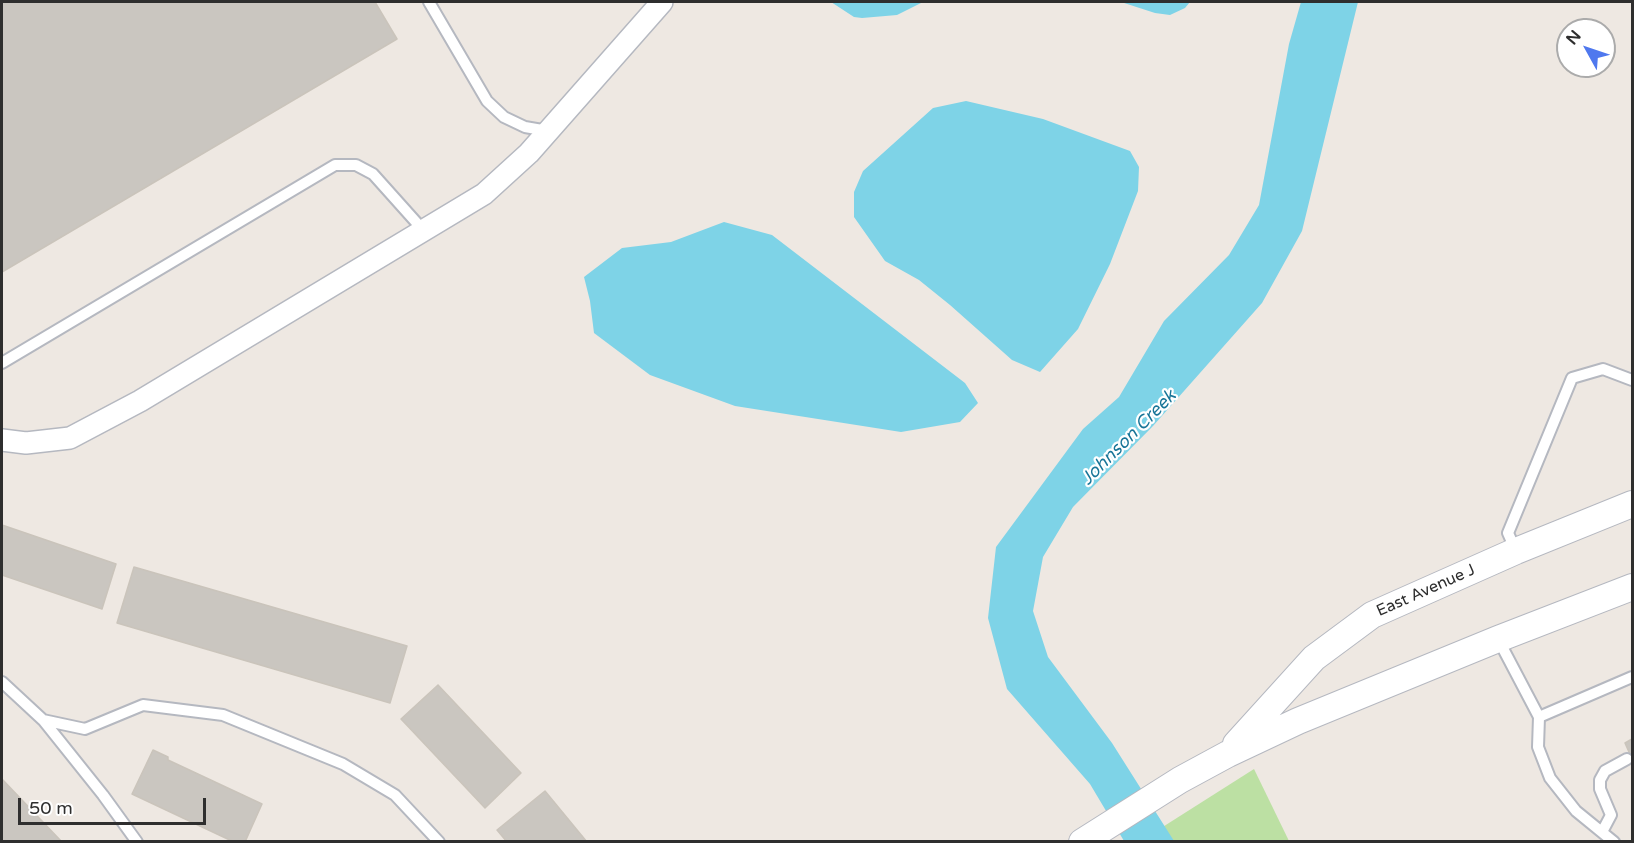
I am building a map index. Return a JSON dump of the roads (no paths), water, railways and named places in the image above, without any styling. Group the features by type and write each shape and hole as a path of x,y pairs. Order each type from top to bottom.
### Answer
{"street":[{"path":"2,440 26,443 69,438 140,401 484,194 529,153 662,2"},
{"name":"East Avenue J","path":"1228,754 1314,658 1372,615 1516,551 1632,504"},
{"name":"East Avenue J","path":"1082,842 1180,780 1298,721 1632,587"}],"lane":[{"path":"429,2 488,101 504,117 525,127 548,131"},
{"path":"2,363 335,165 356,165 373,174 424,231"},
{"path":"1516,551 1508,533 1572,378 1604,369 1632,380"},
{"path":"1498,639 1539,717 1538,747 1550,778 1576,811 1614,842"},
{"path":"1539,717 1632,677"},
{"path":"2,682 43,720 137,842"},
{"path":"43,720 85,729 143,705 223,714 343,764 395,795 439,842"},
{"path":"1602,831 1611,815 1600,789 1600,780 1605,771 1627,759"}],"water":[{"path":"831,2 923,2 897,15 862,18 854,17"},
{"path":"1121,2 1190,2 1185,8 1170,15 1155,13"},
{"name":"Johnson Creek","path":"1301,2 1358,2 1302,231 1262,303 1153,426 1073,507 1043,557 1033,611 1048,657 1112,743 1174,841 1124,841 1090,784 1007,689 988,618 996,547 1083,429 1119,397 1164,321 1229,255 1259,205 1289,44"},
{"path":"966,101 1043,119 1130,151 1139,167 1138,191 1110,264 1078,329 1040,372 1012,360 919,280 885,261 854,217 854,192 863,171 933,108"},
{"path":"724,222 772,235 965,383 978,403 960,422 901,432 735,406 650,375 594,333 584,277 622,248 671,242"}]}
